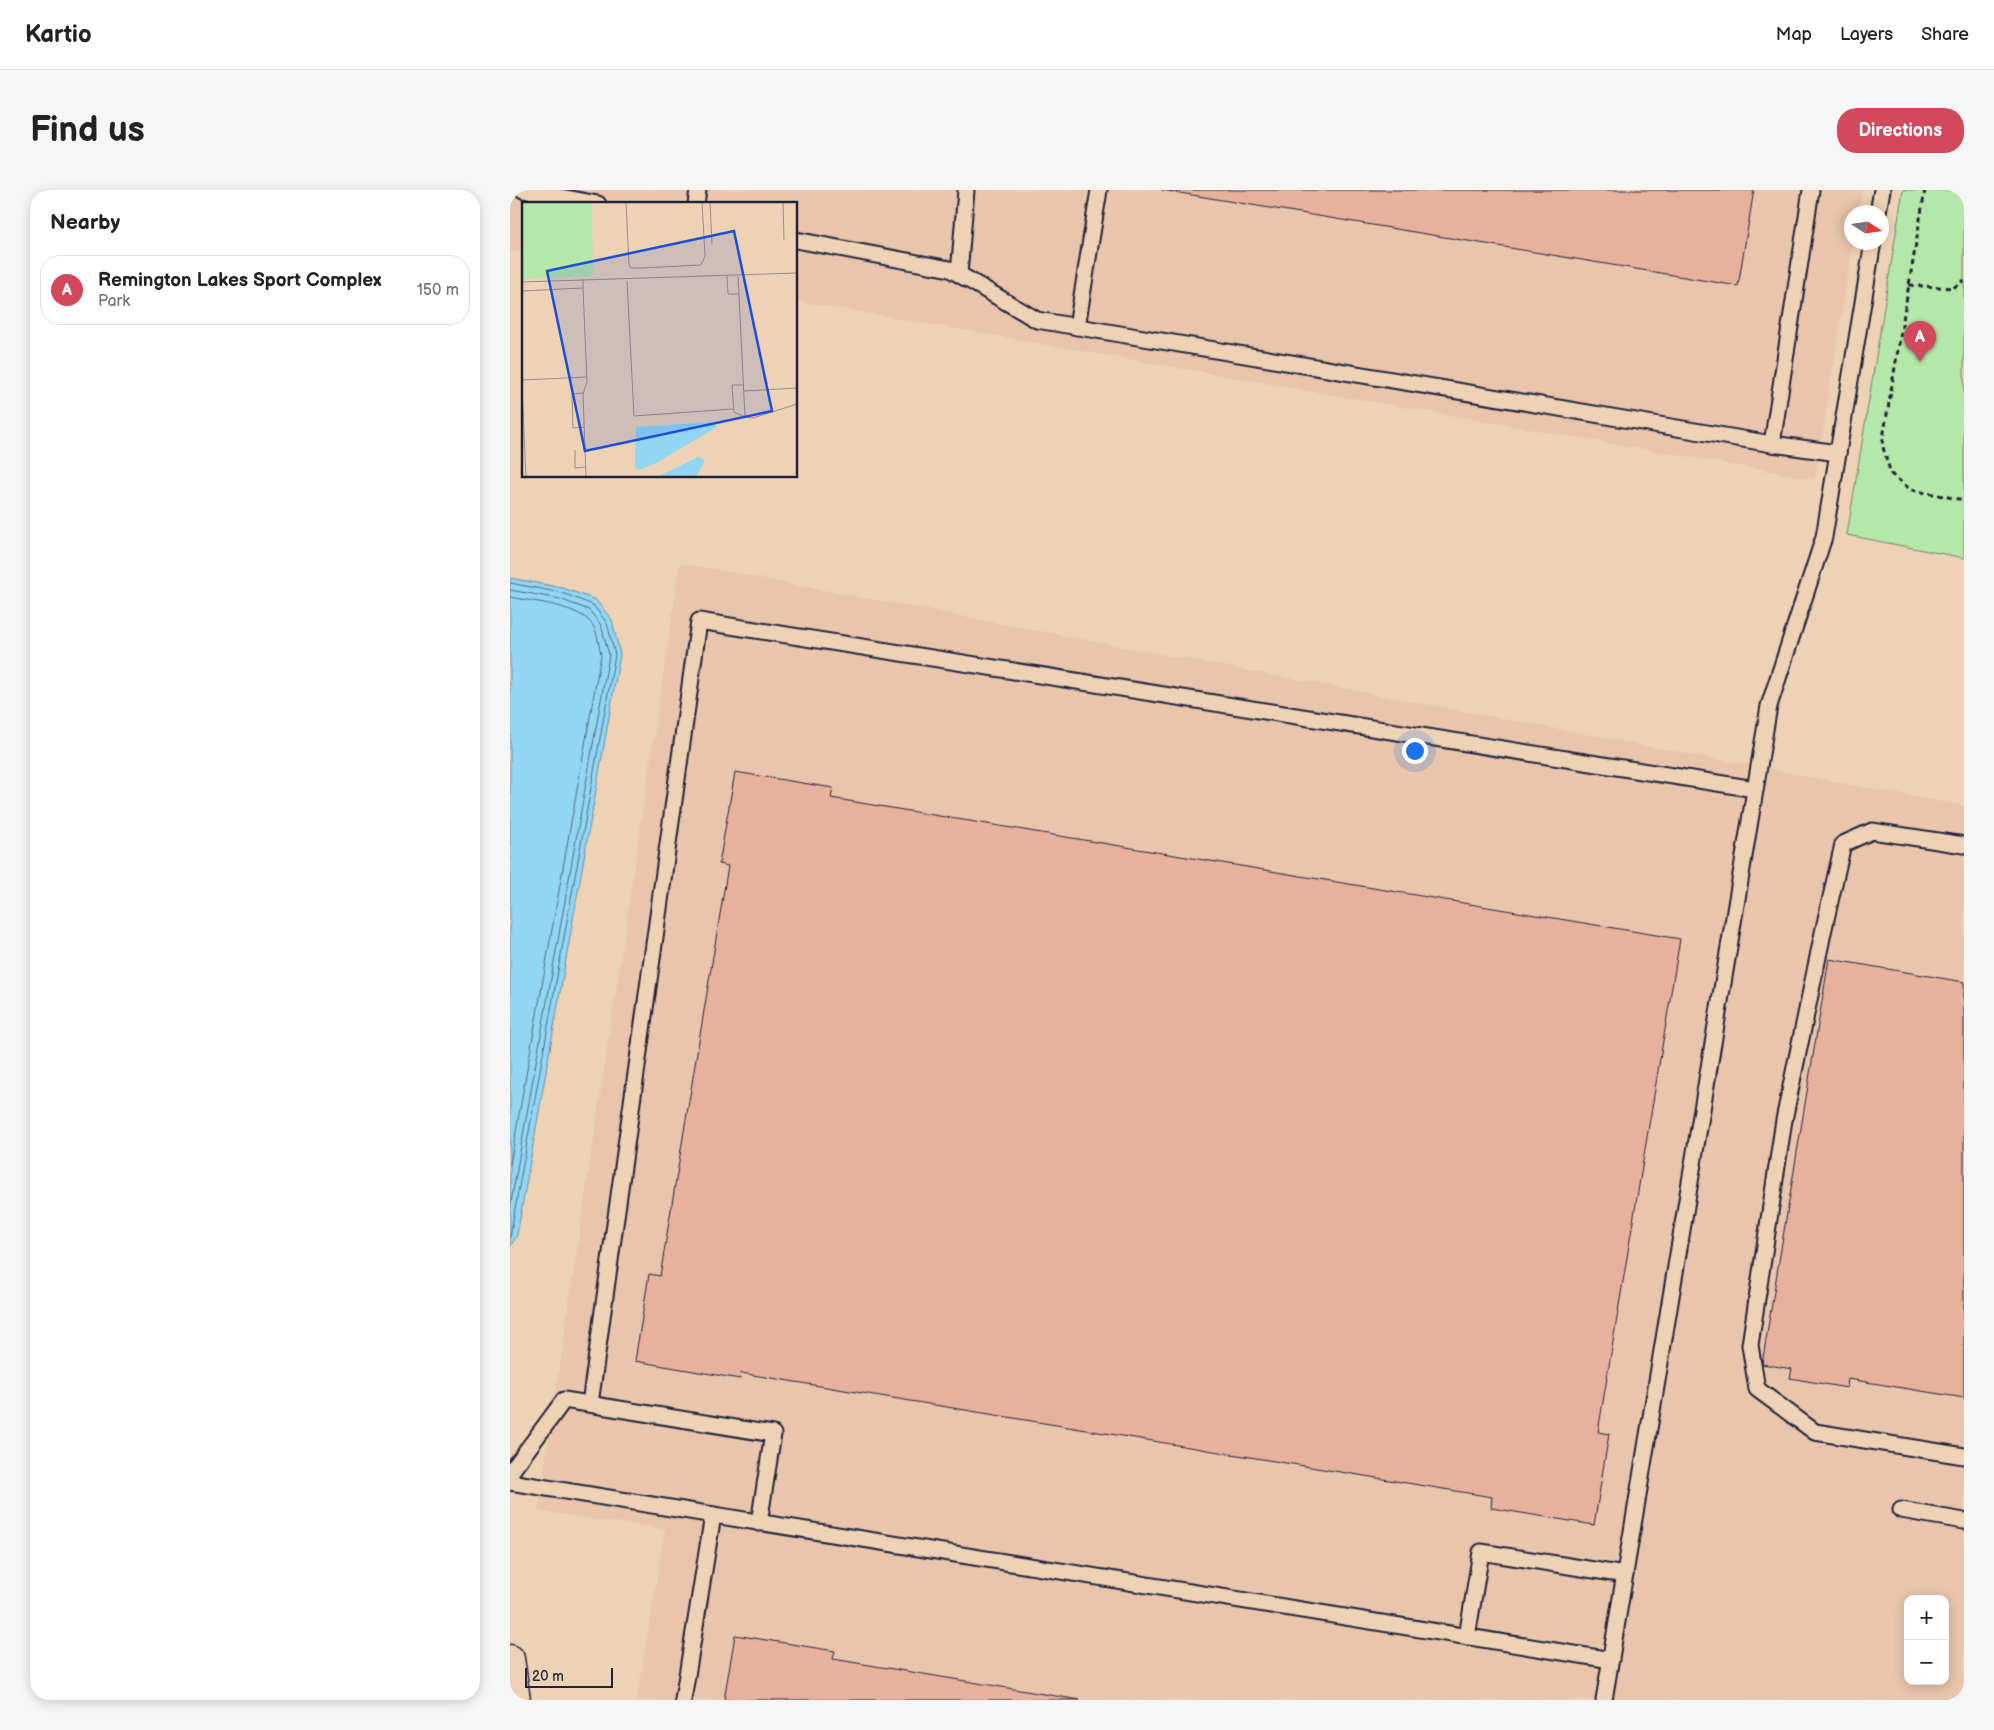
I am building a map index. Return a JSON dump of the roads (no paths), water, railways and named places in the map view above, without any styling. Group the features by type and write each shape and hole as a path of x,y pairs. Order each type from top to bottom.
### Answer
{"street":[{"path":"510,1659 516,1700"}],"lane":[{"path":"523,190 587,202"},
{"path":"959,274 966,190"},
{"path":"1077,327 1099,190"},
{"path":"1772,444 1811,190"},
{"path":"1879,205 1882,190"},
{"path":"798,240 950,269 1037,320 1772,444 1838,453"},
{"path":"1604,1700 1769,706 1824,538 1872,250"},
{"path":"590,1404 699,621 1755,789"},
{"path":"1964,845 1872,831 1843,844 1784,1120 1750,1345 1757,1389 1815,1432 1964,1456"},
{"path":"510,1473 564,1400 773,1434 759,1522"},
{"path":"510,1482 1611,1660"},
{"path":"1901,1510 1964,1521"},
{"path":"684,1700 713,1515"},
{"path":"1467,1637 1481,1552 1625,1575"}],"water":[{"path":"510,578 563,588 596,600 612,620 620,655 517,1235 510,1247"}],"place":[{"name":"Remington Lakes Sport Complex","path":"1920,362"}]}
